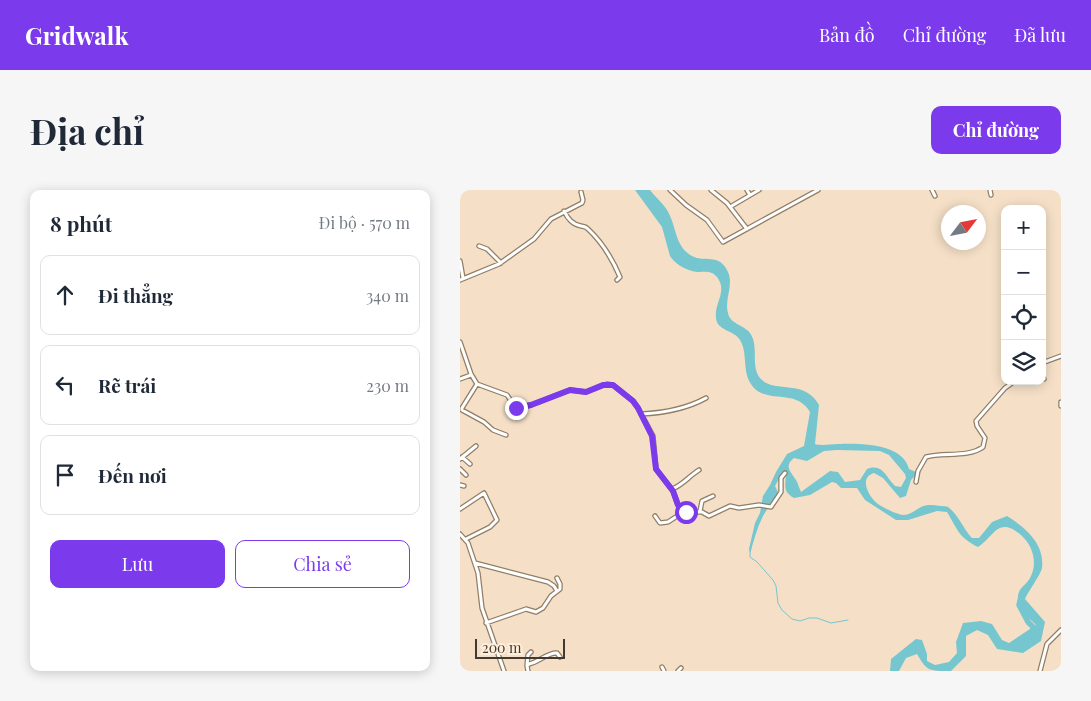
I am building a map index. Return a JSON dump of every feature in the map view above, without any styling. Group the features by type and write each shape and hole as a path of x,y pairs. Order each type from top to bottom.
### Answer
{"street":[{"path":"670,190 686,205 707,220 724,242 816,191"},
{"path":"711,190 730,207 747,229"},
{"path":"747,190 750,195"},
{"path":"730,207 759,190"},
{"path":"932,190 934,196"},
{"path":"990,190 991,195"},
{"path":"460,261 461,279 501,263 532,240 551,218 584,202 580,192"},
{"path":"564,211 568,220 586,227 601,242 620,277 617,280"},
{"path":"479,246 487,249 501,263"},
{"path":"460,342 471,375 477,384 507,395 516,408 531,405 570,390 586,392 610,384 616,387 633,401 641,414 652,436 656,469 672,489 678,505 685,511 700,511 709,516 728,507 739,508 759,505 770,508 781,492 781,478 785,473"},
{"path":"1046,362 1061,356"},
{"path":"460,379 471,375"},
{"path":"477,384 462,410 484,422 493,430 506,435"},
{"path":"916,482 918,471 926,457 980,450 983,447 985,438 977,426 976,420 1009,385"},
{"path":"641,414 685,408 706,398"},
{"path":"470,464 461,458 476,446"},
{"path":"460,469 466,475"},
{"path":"672,489 682,485 684,481 699,470"},
{"path":"460,509 484,494 497,520 466,539"},
{"path":"700,511 702,501 714,496"},
{"path":"655,516 660,523 665,523 685,511"},
{"path":"460,534 466,539 475,563 486,623 504,671"},
{"path":"475,563 548,582 557,591"},
{"path":"486,623 526,609 536,612 543,608 551,596 561,588 557,578"},
{"path":"1040,671 1047,644 1061,630"},
{"path":"528,671 528,655 531,652"},
{"path":"527,666 554,652 560,657"},
{"path":"662,667 664,671"}],"water":[{"path":"635,190 650,190 663,205 686,252 697,258 716,260 724,266 730,277 727,303 729,317 747,330 753,339 758,375 768,384 806,392 819,405 815,444 879,446 898,454 905,460 909,469 916,472 911,480 906,496 900,498 883,478 874,473 869,475 866,483 867,488 871,497 878,504 890,511 903,515 926,505 947,507 952,510 972,538 979,538 992,522 1007,516 1027,531 1037,544 1042,559 1041,571 1025,599 1045,622 1041,641 1023,653 997,649 988,635 977,630 966,636 966,656 951,671 929,669 923,664 917,654 906,658 899,671 890,671 891,659 916,639 922,640 927,654 927,661 935,665 949,662 957,653 956,642 963,623 981,621 992,624 1002,640 1009,643 1036,625 1022,611 1018,601 1020,590 1030,578 1034,567 1033,556 1026,540 1007,527 997,530 978,547 962,536 947,512 937,511 908,520 896,520 865,500 857,488 841,488 832,482 810,495 794,498 787,492 784,470 775,486 778,492 777,495 759,525 750,555 749,549 763,496 787,454 804,446 810,412 796,400 764,394 751,384 748,379 744,351 740,340 734,334 719,326 717,322 716,313 721,292 720,282 714,274 689,270 674,261 670,256 662,227","holes":["824,451 880,451 889,455 905,474 906,478 901,487 895,486 880,469 872,468 867,469 860,480 845,482 838,472 830,471 801,492 797,481 789,469 789,464 794,458 807,461"]}],"waterway":[{"path":"750,554 750,557 773,580 776,586 778,603 782,610 792,619 800,621 817,618 831,623 848,620"},
{"path":"1021,597 1019,605 1028,622 1033,627 1033,634"}],"route":[{"path":"516,408 531,405 570,390 586,392 606,384 613,385 633,401 638,408 652,436 655,447 656,469 673,491 678,505 686,512"}]}
